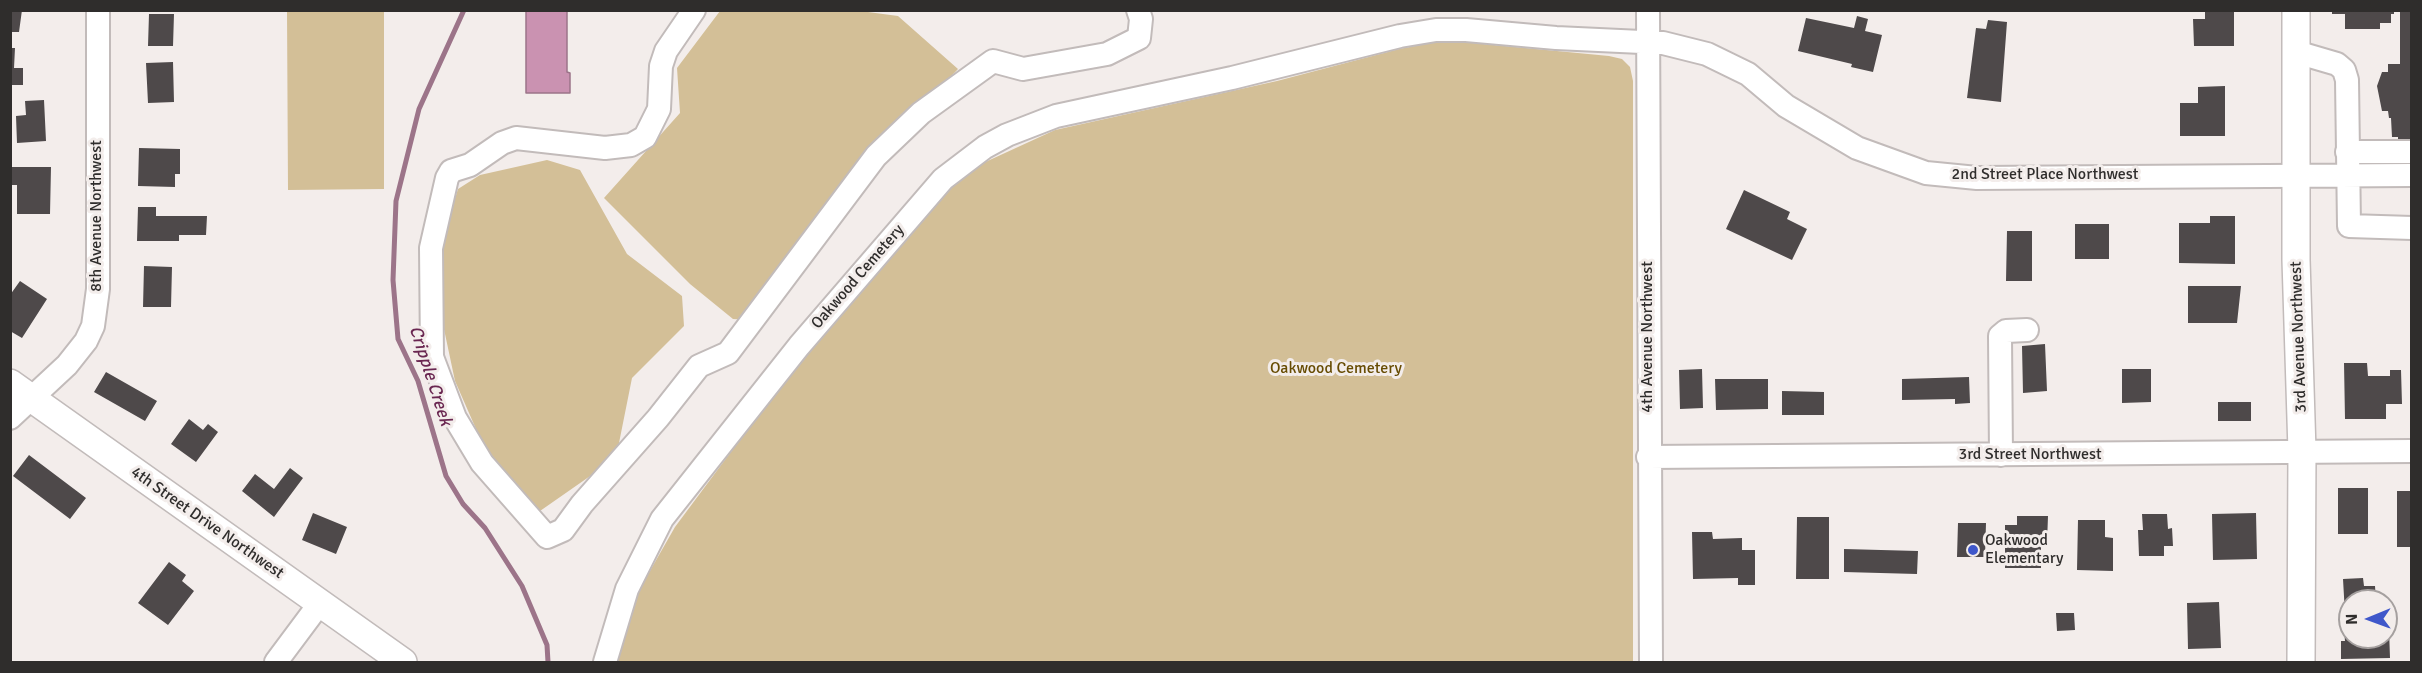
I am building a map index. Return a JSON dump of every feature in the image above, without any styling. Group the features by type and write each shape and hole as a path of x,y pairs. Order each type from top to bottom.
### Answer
{"main road":[{"name":"3rd Avenue Northwest","path":"2296,10 2296,176 2302,451 2301,663"},
{"name":"4th Street Drive Northwest","path":"10,383 403,663"}],"street":[{"name":"8th Avenue Northwest","path":"10,418 33,399 86,341 97,309 98,10"},
{"path":"694,10 666,51 661,66 658,109 645,137 631,145 605,148 516,138 502,143 470,165 451,171 447,178 431,248 432,357 455,417 482,463 548,537 563,530 582,504 658,418 699,366 729,353 876,156 921,113 993,62 1023,69 1115,50 1139,39 1141,19 1138,10"},
{"name":"4th Avenue Northwest","path":"1648,10 1648,457 1651,663"},
{"name":"Oakwood Cemetery","path":"605,663 627,589 662,519 863,270 943,179 985,147 1007,135 1056,116 1232,78 1409,34 1466,30 1648,44"},
{"name":"2nd Street Place Northwest","path":"1648,44 1685,47 1728,63 1748,74 1786,106 1822,129 1857,148 1926,173 1977,178 2412,175"},
{"path":"2296,52 2325,59 2344,70 2347,80 2349,226 2412,228"},
{"path":"2347,152 2412,152"},
{"path":"2001,455 2000,336 2006,331 2027,330"},
{"name":"3rd Street Northwest","path":"1648,457 2412,451"},
{"path":"276,663 320,603"}],"green space":[{"path":"853,10 898,16 958,69 804,232 788,273 751,320 733,319 690,284 604,198 680,113 677,68 720,11"},
{"path":"287,11 384,11 384,189 288,190"},
{"name":"Oakwood Cemetery","path":"1463,42 1609,56 1622,59 1630,67 1633,81 1633,662 615,662 635,597 675,527 768,402 912,225 947,190 981,164 1055,130 1277,81 1399,49 1430,43"},
{"path":"547,160 580,170 627,254 682,296 684,326 632,378 616,458 540,511 487,454 455,381 441,315 442,239 458,189 480,175"}],"shaded area":[{"path":"526,11 567,11 567,72 570,73 570,93 526,93"}],"building":[{"path":"10,10 22,10 19,32 10,32"},
{"path":"2205,10 2234,10 2234,46 2194,46 2193,19 2205,19"},
{"path":"2332,10 2394,10 2394,14 2391,14 2391,23 2380,23 2380,29 2345,29 2345,14 2332,14"},
{"path":"2400,10 2412,10 2412,145 2398,160 2398,137 2392,137 2391,118 2389,118 2388,111 2382,111 2377,86 2382,72 2388,72 2388,64 2400,64"},
{"path":"149,14 174,14 173,46 148,46"},
{"path":"1857,16 1868,19 1865,31 1882,35 1873,72 1851,67 1852,64 1798,51 1806,18 1854,28"},
{"path":"1988,20 2007,22 2001,102 1967,98 1976,28 1986,29"},
{"path":"10,48 15,48 14,68 23,68 23,85 10,85"},
{"path":"173,62 174,102 148,103 146,63"},
{"path":"2225,86 2225,136 2180,136 2180,103 2198,103 2198,87"},
{"path":"44,100 46,141 17,143 16,116 26,115 25,101"},
{"path":"139,148 180,149 180,174 175,174 175,187 138,186"},
{"path":"10,167 51,167 50,214 17,214 17,185 10,185"},
{"path":"1744,190 1790,212 1787,219 1807,229 1792,260 1726,229"},
{"path":"138,207 156,207 156,216 207,216 206,235 179,235 179,241 137,241"},
{"path":"2210,216 2235,216 2235,264 2179,263 2179,223 2210,223"},
{"path":"2075,224 2109,224 2109,259 2075,259"},
{"path":"2007,231 2032,231 2032,281 2006,281"},
{"path":"144,266 172,267 171,307 143,307"},
{"path":"20,281 47,299 22,338 10,331 10,295"},
{"path":"2188,286 2241,286 2237,323 2188,323"},
{"path":"2045,344 2047,391 2023,393 2022,346"},
{"path":"2344,363 2367,363 2368,376 2390,376 2390,370 2401,370 2402,404 2386,404 2386,419 2345,419"},
{"path":"1702,369 1703,408 1680,409 1679,370"},
{"path":"2122,369 2151,369 2151,402 2122,403"},
{"path":"106,372 157,401 145,421 94,392"},
{"path":"1969,377 1970,403 1955,404 1955,399 1902,400 1902,379"},
{"path":"1715,379 1768,379 1768,409 1716,410"},
{"path":"1782,391 1824,392 1824,415 1782,415"},
{"path":"2218,402 2251,402 2251,421 2218,421"},
{"path":"189,419 203,430 208,424 218,432 196,462 171,444"},
{"path":"29,455 86,498 70,519 13,476"},
{"path":"290,468 303,478 274,517 242,491 255,474 274,489"},
{"path":"2338,488 2368,488 2368,534 2338,534"},
{"path":"2397,491 2412,491 2412,547 2397,547"},
{"path":"313,513 347,527 336,554 302,540"},
{"path":"2256,513 2257,559 2213,560 2212,514"},
{"path":"2142,514 2167,514 2168,529 2172,528 2173,546 2164,546 2164,556 2139,556 2138,530 2143,530"},
{"path":"2017,516 2048,516 2047,543 2041,543 2041,568 2005,568 2005,525 2017,525"},
{"path":"1797,517 1829,517 1829,579 1796,579"},
{"path":"2078,520 2105,520 2105,537 2113,538 2113,571 2077,570"},
{"path":"1958,523 1986,523 1985,557 1957,557"},
{"path":"1692,532 1712,532 1713,539 1742,538 1742,550 1755,550 1755,585 1738,585 1738,578 1693,579"},
{"path":"1844,549 1918,551 1917,574 1844,572"},
{"path":"169,562 186,575 182,581 194,591 168,625 138,603"},
{"path":"2363,578 2364,586 2375,586 2375,589 2344,589 2343,579"},
{"path":"2219,602 2221,648 2188,649 2187,603"},
{"path":"2056,613 2074,613 2075,630 2057,631"},
{"path":"2341,649 2390,649 2390,658 2341,659"}],"waterway":[{"name":"Cripple Creek","path":"464,10 419,109 396,201 393,280 398,339 418,381 446,476 463,504 485,528 522,586 547,645 548,662"}],"place":[{"name":"Oakwood Elementary","path":"1973,550"}]}
